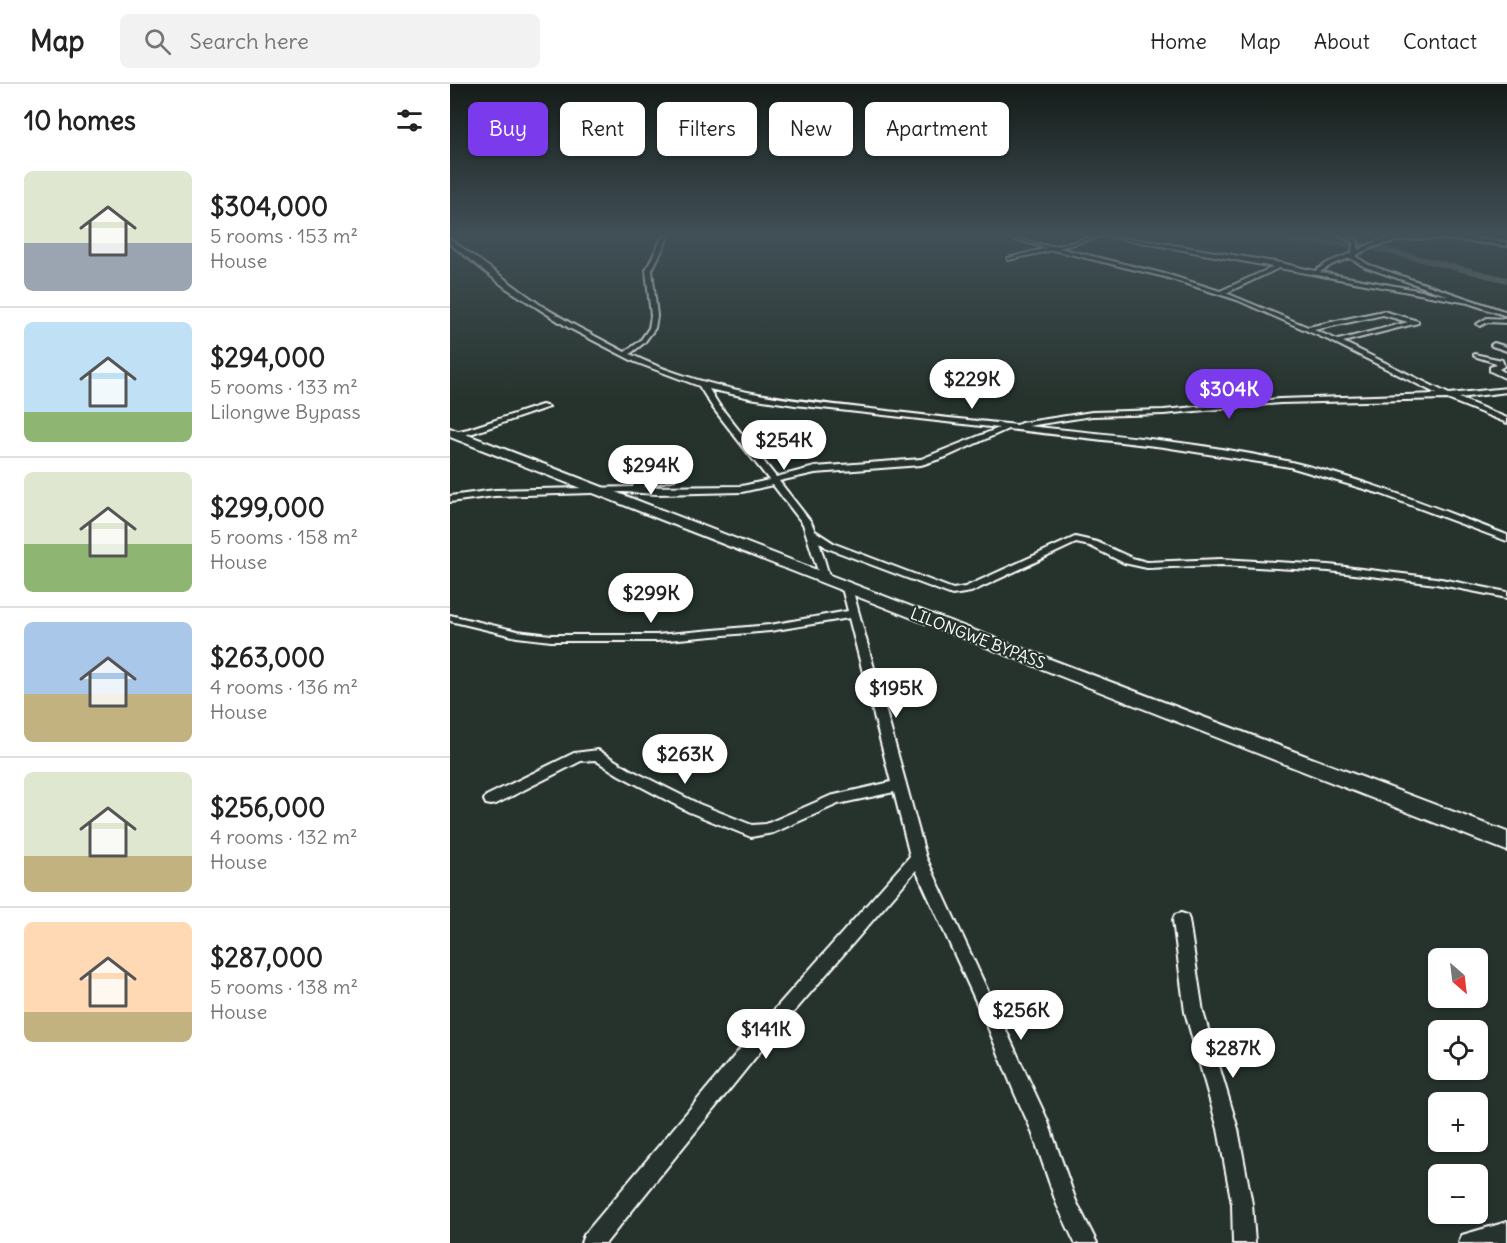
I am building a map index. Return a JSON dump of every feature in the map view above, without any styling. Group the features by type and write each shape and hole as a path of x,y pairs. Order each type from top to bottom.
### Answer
{"main road":[{"name":"LILONGWE BYPASS","path":"452,434 1507,842"}],"street":[{"path":"516,290 546,312 626,354 702,384 759,397 1008,428 1162,444 1317,470 1374,487 1507,538"},
{"path":"626,354 642,342 652,328 654,313 650,290"},
{"path":"1211,290 1308,329 1447,396 1507,422"},
{"path":"1220,293 1226,290"},
{"path":"1401,290 1467,301"},
{"path":"1440,290 1507,314"},
{"path":"1308,329 1383,313 1416,322 1337,342"},
{"path":"1480,324 1487,320 1507,321"},
{"path":"1494,345 1507,349"},
{"path":"1476,355 1499,362 1500,366 1493,369 1507,377"},
{"path":"702,384 808,524 825,579"},
{"path":"450,499 495,493 624,489 657,491 742,489 815,470 900,465 930,460 977,438 1008,428 1092,414 1164,412 1280,401 1447,396 1507,390"},
{"path":"452,434 470,431 545,407"},
{"path":"624,489 672,477"},
{"path":"810,532 831,546 952,592 967,590 1075,540 1092,543 1130,562 1147,565 1212,561 1311,567 1388,575 1507,595"},
{"path":"847,588 852,614 918,857 1040,1126 1067,1205 1086,1243"},
{"path":"450,618 517,634 551,638 645,639 759,630 852,614"},
{"path":"491,801 579,756 598,755 624,772 694,808 751,831 768,829 835,800 898,786"},
{"path":"592,1243 757,1042 918,857"},
{"path":"1181,921 1194,1012 1228,1129 1242,1204 1244,1243"},
{"path":"1470,1243 1507,1233"}]}
